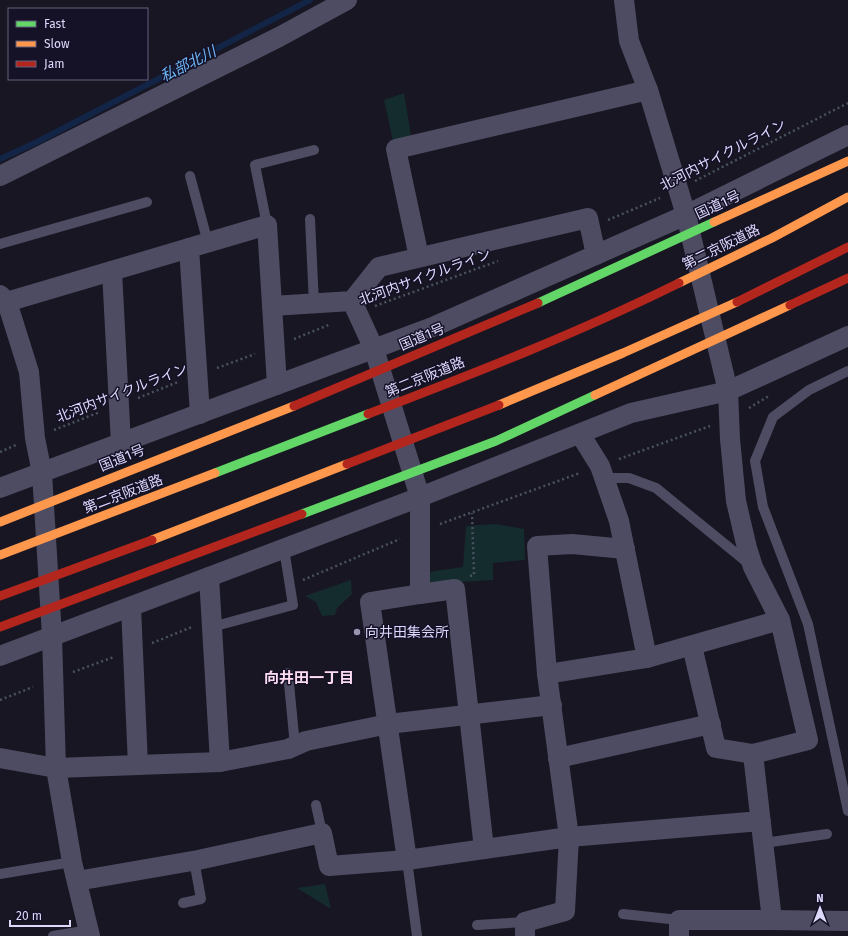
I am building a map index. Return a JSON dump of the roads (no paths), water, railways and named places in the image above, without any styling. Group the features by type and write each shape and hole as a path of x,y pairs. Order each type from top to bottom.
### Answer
{"highway":[{"name":"国道1号","path":"0,522 298,404 536,304 848,161"},
{"name":"第二京阪道路","path":"0,555 453,382 639,302 772,238 848,197"},
{"path":"0,596 145,543 484,411 656,339 792,276 848,247"},
{"path":"0,627 496,441 848,278"}],"street":[{"path":"0,176 279,37 346,0"},
{"path":"624,0 629,41 648,90 679,190 728,391 730,438 736,501 753,567 780,620 808,740 753,754 716,748 692,646"},
{"path":"419,257 396,149 648,90"},
{"path":"0,488 435,326 686,215 848,135"},
{"path":"354,307 379,267 588,218 596,255"},
{"path":"89,933 72,862 56,768 52,636 42,473 35,438 29,372 2,300 112,271 268,225 276,385"},
{"path":"199,245 196,375 200,414"},
{"path":"112,271 121,444"},
{"path":"272,306 314,304 354,307"},
{"path":"354,307 374,348 420,497 420,594"},
{"path":"0,656 420,497 631,413 728,391 848,336"},
{"path":"580,434 600,466 619,521 647,658"},
{"path":"525,929 565,911 569,837 547,674 537,546 572,544 625,549"},
{"path":"209,577 220,762"},
{"path":"407,860 370,602 454,589 484,849"},
{"path":"131,607 138,765"},
{"path":"547,674 647,658 780,620"},
{"path":"0,758 56,768 220,762 288,749 306,741 388,724 469,713 552,705"},
{"path":"558,758 711,724"},
{"path":"753,754 772,920"},
{"path":"77,881 194,860 322,833 328,866 407,860 569,837 761,821"},
{"path":"679,928 772,920 847,921"}],"lane":[{"path":"268,225 255,165 314,150"},
{"path":"190,176 199,245"},
{"path":"0,244 147,202"},
{"path":"310,218 314,304"},
{"path":"848,371 809,390 773,416 755,460 763,507 808,624 848,811"},
{"path":"604,478 629,478 656,488 753,567"},
{"path":"212,627 293,605 284,549"},
{"path":"288,673 295,746"},
{"path":"316,805 322,833"},
{"path":"764,843 827,834"},
{"path":"183,903 202,899 194,860"},
{"path":"407,860 417,936"},
{"path":"0,874 72,862"},
{"path":"623,914 679,928"},
{"path":"477,925 525,929"},
{"path":"53,936 89,933"}],"waterway":[{"name":"私部北川","path":"0,159 37,142 310,0"}],"place":[{"name":"向井田集会所","path":"357,632"}],"district":[{"name":"向井田一丁目","path":"309,678"}]}
